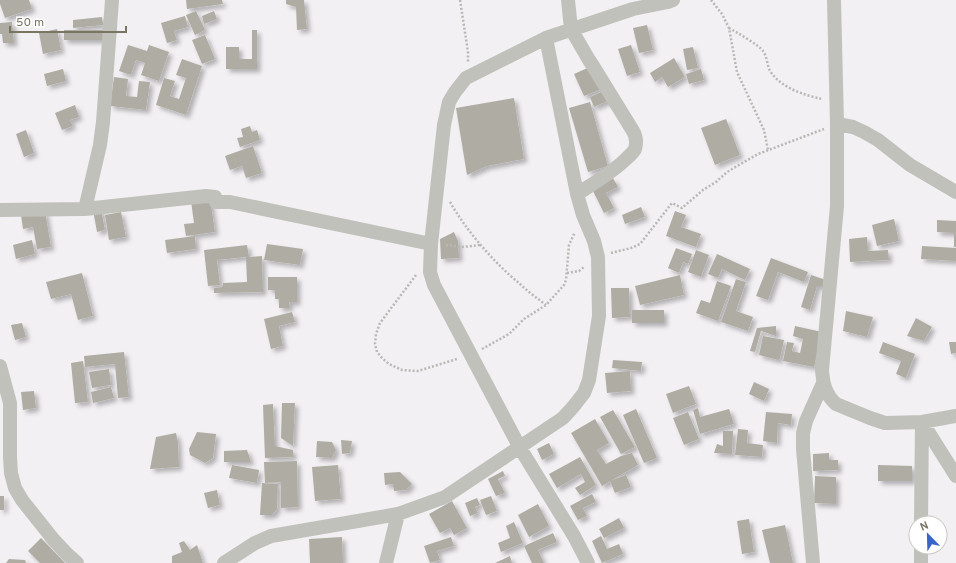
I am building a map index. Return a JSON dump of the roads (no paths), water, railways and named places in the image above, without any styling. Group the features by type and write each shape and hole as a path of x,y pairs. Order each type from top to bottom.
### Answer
{"street":[{"path":"85,209 100,145 112,0"},
{"path":"568,0 571,29 588,60 636,136 635,150 629,156 615,169 577,194"},
{"path":"588,563 574,536 520,448 434,285 430,272 431,244 444,125 449,102 466,78 546,38 634,9 673,0"},
{"path":"834,0 837,206 822,370 823,383 828,394 836,404 885,423 922,422 956,416"},
{"path":"224,563 255,543 271,536 398,514 445,498 563,418 584,393 589,380 599,316 598,257 594,241 577,194 546,38"},
{"path":"837,124 864,132 878,140 910,165 956,192"},
{"path":"0,210 85,209 206,196 215,197 216,202 230,202 431,244"},
{"path":"0,366 10,403 10,458 15,488 22,500 52,539 78,563"},
{"path":"813,563 803,434 806,421 823,383"},
{"path":"922,422 956,476"},
{"path":"921,515 922,422"},
{"path":"386,563 398,514"}]}
